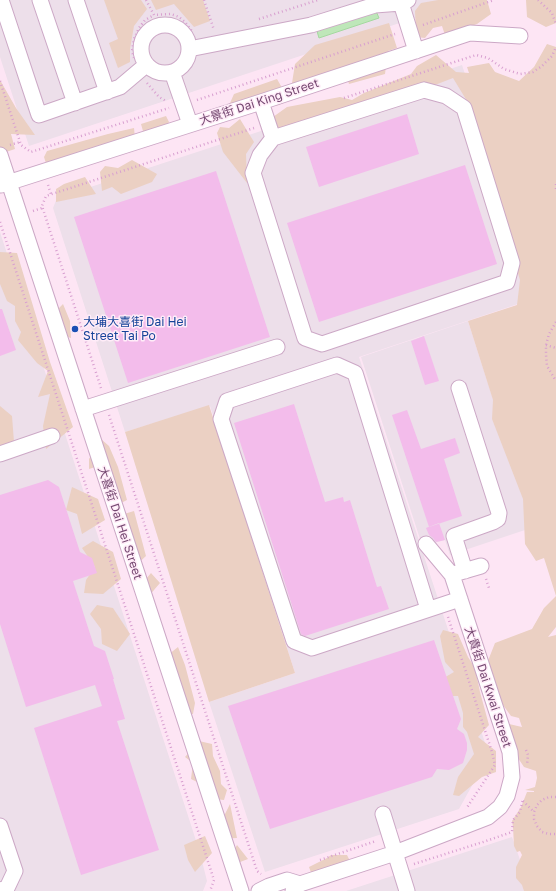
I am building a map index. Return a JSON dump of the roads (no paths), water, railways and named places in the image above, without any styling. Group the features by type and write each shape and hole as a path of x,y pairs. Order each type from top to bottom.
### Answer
{"street":[{"path":"2,0 39,115 120,87 141,65 141,43 144,36 156,26 164,24 179,29 184,34 188,41 188,57 179,69 165,73 158,72 141,65"},
{"path":"40,0 75,103"},
{"path":"76,0 107,92"},
{"path":"189,49 311,25 375,5 405,1 409,30 416,50"},
{"name":"大景街 Dai King Street","path":"4,183 261,102 470,33 520,36"},
{"path":"172,72 179,105 190,124"},
{"path":"424,90 446,96 464,108 512,263 507,282 322,344 304,338 253,173 260,155 273,138 424,90"},
{"path":"261,102 273,138"},
{"name":"大喜街 Dai Hei Street","path":"0,155 4,183 83,410 241,891"},
{"path":"83,410 277,347"},
{"path":"428,610 355,373 337,365 227,401 221,419 294,641 312,648 428,610 460,599"},
{"name":"大貴街 Dai Kwai Street","path":"259,891 287,880 297,887 395,853 488,817 500,807 507,796 512,777 510,752 460,599 454,536 493,522 498,519 499,513 459,388"},
{"path":"0,454 52,436"},
{"path":"426,544 458,573 481,566"},
{"path":"383,814 407,891"},
{"path":"0,826 15,871 7,888 0,890"}],"place":[{"name":"大埔大喜街 Dai Hei Street Tai Po","path":"75,329"}]}
